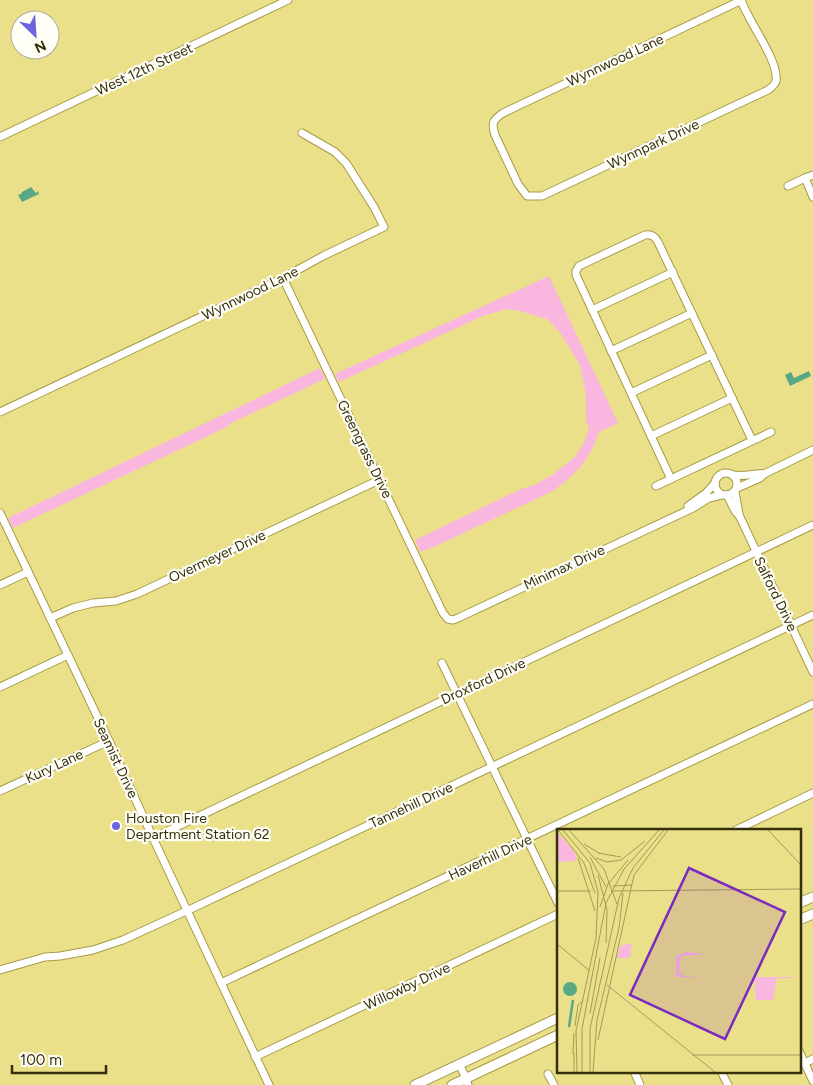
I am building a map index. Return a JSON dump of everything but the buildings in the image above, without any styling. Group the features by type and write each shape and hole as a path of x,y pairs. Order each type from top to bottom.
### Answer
{"main road":[{"path":"800,903 813,897"},
{"path":"800,920 813,914"},
{"path":"415,1085 557,1018"},
{"path":"452,1085 467,1082 557,1036"}],"street":[{"name":"West 12th Street","path":"0,137 288,0"},
{"name":"Wynnpark Drive","path":"526,196 542,196 565,186 773,87 776,74 771,59 758,32 748,17 742,0"},
{"name":"Wynnwood Lane","path":"526,196 518,184 495,135 494,121 503,113 742,0"},
{"name":"Wynnwood Lane","path":"0,412 283,278 323,256 384,227 374,207 346,163 335,152 302,133"},
{"path":"788,186 813,175"},
{"path":"805,178 813,197"},
{"path":"671,479 576,275 576,270 579,266 590,260 645,235 649,234 656,238 752,440"},
{"path":"592,310 673,272"},
{"name":"Greengrass Drive","path":"283,278 443,613 448,619"},
{"path":"611,351 692,313"},
{"path":"631,393 712,355"},
{"path":"651,436 732,398"},
{"path":"656,486 771,432"},
{"name":"Minimax Drive","path":"448,619 458,618 693,508 709,498 730,493 813,450"},
{"path":"726,472 733,474 738,480 730,493 717,490 715,483 721,474 726,472"},
{"name":"Minimax Drive","path":"733,474 741,476 758,473 764,474"},
{"name":"Overmeyer Drive","path":"50,618 73,608 93,603 116,601 137,594 379,480"},
{"name":"Minimax Drive","path":"680,513 706,493 715,483"},
{"name":"Salford Drive","path":"730,493 813,672"},
{"name":"Seamist Drive","path":"0,512 269,1085"},
{"name":"Droxford Drive","path":"153,838 813,525"},
{"path":"0,585 28,572"},
{"name":"Tannehill Drive","path":"0,970 45,957 92,950 123,940 813,615"},
{"path":"0,687 68,655"},
{"path":"442,663 557,901"},
{"name":"Haverhill Drive","path":"221,984 813,704"},
{"name":"Kury Lane","path":"0,791 108,741"},
{"path":"738,829 813,793"},
{"name":"Willowby Drive","path":"255,1057 557,914"},
{"path":"800,1054 813,1081"},
{"path":"805,1063 813,1059"},
{"path":"460,1064 467,1082"},
{"path":"634,1072 640,1085"},
{"path":"722,1072 728,1085"},
{"path":"548,1074 554,1085"}],"shaded area":[{"path":"31,187 36,193 38,191 39,194 22,202 18,195"},
{"path":"549,276 618,423 599,432 591,451 581,466 569,479 553,491 420,552 415,540 521,489 535,485 552,475 575,457 584,443 589,428 586,421 586,395 580,365 559,331 547,319 507,309 483,316 339,382 335,374"},
{"path":"320,368 325,379 13,528 8,518"},
{"path":"809,371 811,376 790,386 785,375 791,372 794,378"}],"place":[{"name":"Houston Fire Department Station 62","path":"116,826"}]}
